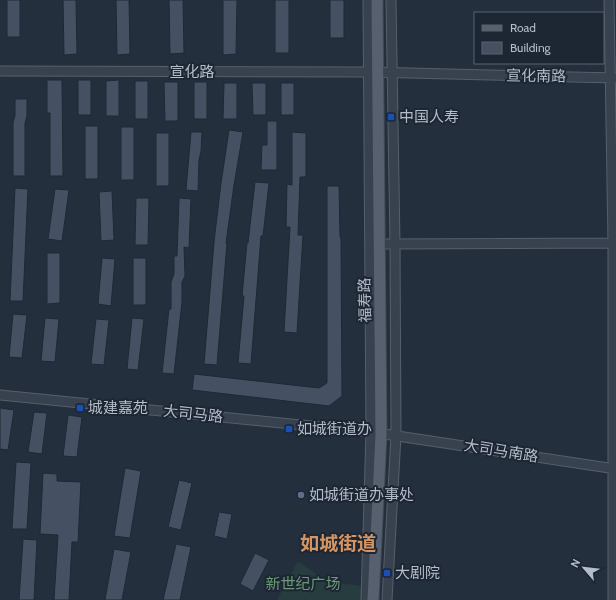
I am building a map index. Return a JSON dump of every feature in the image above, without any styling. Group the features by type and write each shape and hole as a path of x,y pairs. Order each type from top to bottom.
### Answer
{"main road":[{"name":"福寿路","path":"377,0 390,244 379,600"},
{"name":"福寿路","path":"373,600 384,434 381,73 384,0"}],"street":[{"path":"368,0 381,73"},
{"path":"381,73 392,0"},
{"path":"609,0 613,78 613,600"},
{"name":"宣化路","path":"0,71 381,73"},
{"name":"宣化南路","path":"381,73 613,78"},
{"path":"390,244 613,243"},
{"name":"大司马路","path":"0,395 384,434"},
{"path":"366,600 384,434"},
{"path":"384,434 386,600"},
{"name":"大司马南路","path":"384,434 614,468"}],"green space":[{"name":"新世纪广场","path":"298,561 322,578 331,582 362,586 361,600 277,600"}],"building":[{"path":"7,0 20,0 20,37 7,37"},
{"path":"63,0 76,0 77,54 64,55"},
{"path":"116,0 129,0 130,54 117,55"},
{"path":"169,0 183,0 184,53 170,54"},
{"path":"223,0 237,0 236,54 223,55"},
{"path":"275,0 289,0 289,53 275,53"},
{"path":"330,0 344,0 344,38 330,38"},
{"path":"47,80 62,80 63,176 50,176 50,113 47,113"},
{"path":"78,80 91,80 91,115 78,115"},
{"path":"119,80 119,116 106,116 106,81"},
{"path":"135,81 148,81 148,119 135,119"},
{"path":"164,82 178,82 178,121 165,121"},
{"path":"194,82 207,82 207,119 194,119"},
{"path":"224,83 237,83 237,119 223,119"},
{"path":"252,83 266,83 266,115 253,115"},
{"path":"281,83 294,83 294,115 281,115"},
{"path":"15,99 27,99 27,116 25,123 25,176 13,176 13,122 15,116"},
{"path":"267,121 277,121 277,170 261,170 262,145 267,145"},
{"path":"85,126 98,126 98,179 85,179"},
{"path":"121,127 134,127 134,180 121,180"},
{"path":"229,130 243,132 226,243 217,365 204,364 214,242"},
{"path":"191,132 202,132 198,191 186,190"},
{"path":"292,132 306,133 306,177 300,177 298,235 303,235 297,333 284,332 290,227 286,227 287,184 292,185"},
{"path":"156,133 169,133 169,186 156,186"},
{"path":"255,182 269,183 263,236 261,236 251,364 238,363 244,296 242,296"},
{"path":"327,186 339,186 341,237 342,396 329,406 192,390 194,374 319,388 327,383"},
{"path":"15,188 28,189 23,301 10,301"},
{"path":"55,189 69,190 62,241 48,239"},
{"path":"112,191 114,240 101,241 99,192"},
{"path":"136,198 149,198 148,245 135,245"},
{"path":"179,198 191,199 189,248 184,247 185,276 182,282 182,302 174,374 162,373 169,309 171,309 171,282 174,274 174,256 177,256"},
{"path":"47,253 60,253 60,303 47,304"},
{"path":"102,258 115,259 111,306 98,304"},
{"path":"133,258 146,258 146,305 133,305"},
{"path":"13,314 27,315 22,358 9,357"},
{"path":"45,318 59,319 55,362 41,361"},
{"path":"132,318 144,319 138,370 127,369"},
{"path":"96,319 109,320 104,365 91,364"},
{"path":"0,408 14,410 8,450 0,449"},
{"path":"34,412 47,413 42,454 28,452"},
{"path":"68,415 82,417 77,457 63,456"},
{"path":"16,462 31,463 27,529 12,529"},
{"path":"125,468 141,471 130,538 114,536"},
{"path":"43,473 57,474 57,481 81,482 78,542 72,542 69,600 54,600 58,535 40,534"},
{"path":"179,480 192,483 181,530 168,527"},
{"path":"219,512 232,514 227,539 214,536"},
{"path":"23,539 37,540 34,600 19,600"},
{"path":"176,544 191,547 180,600 163,600"},
{"path":"114,549 131,552 122,600 105,600"},
{"path":"255,553 269,560 253,591 240,584"}],"place":[{"name":"中国人寿","path":"391,117"},
{"name":"城建嘉苑","path":"80,408"},
{"name":"如城街道办","path":"289,429"},
{"name":"如城街道办事处","path":"301,495"},
{"name":"大剧院","path":"387,573"}],"district":[{"name":"如城街道","path":"338,543"}]}
